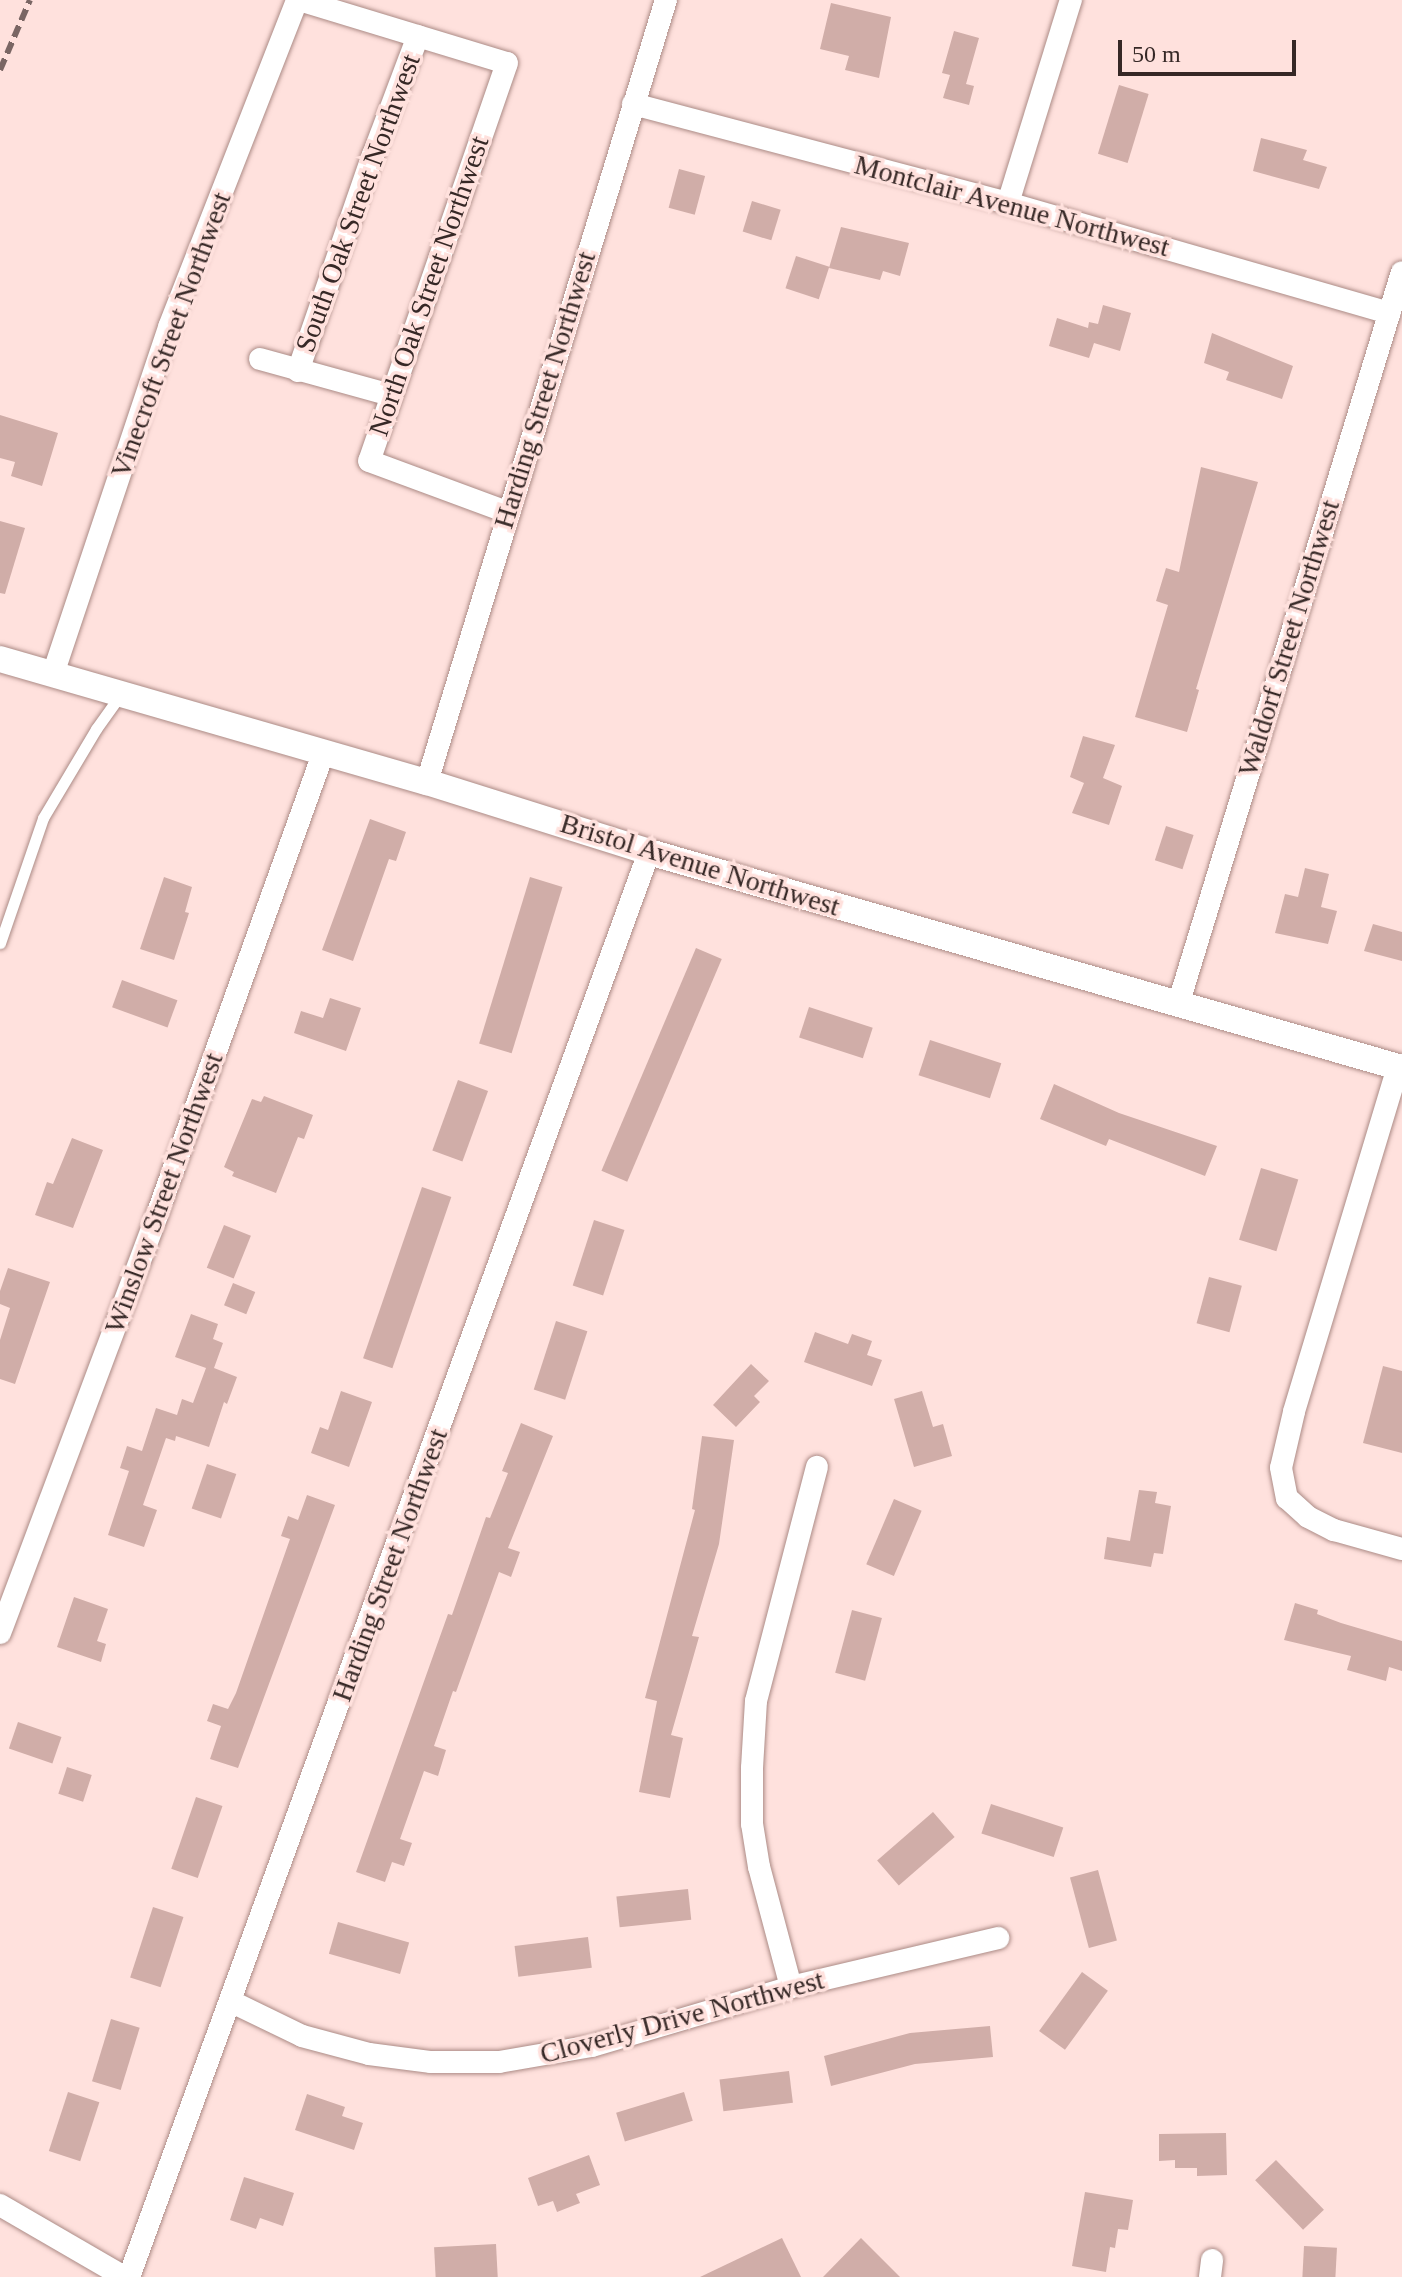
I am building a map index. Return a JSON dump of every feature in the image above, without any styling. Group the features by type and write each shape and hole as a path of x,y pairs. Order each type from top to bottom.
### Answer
{"street":[{"path":"298,0 418,36"},
{"name":"Vinecroft Street Northwest","path":"53,674 169,327 298,0"},
{"name":"Harding Street Northwest","path":"427,782 507,512 666,0"},
{"path":"1008,203 1071,0"},
{"name":"North Oak Street Northwest","path":"418,36 507,63 369,461 507,512"},
{"name":"South Oak Street Northwest","path":"298,371 418,36"},
{"name":"Montclair Avenue Northwest","path":"633,104 1008,203 1389,313"},
{"name":"Waldorf Street Northwest","path":"1178,1005 1402,272"},
{"path":"260,359 391,395"},
{"name":"Bristol Avenue Northwest","path":"0,659 427,782 649,852 1400,1067"},
{"name":"Winslow Street Northwest","path":"0,1633 157,1215 324,752"},
{"name":"Harding Street Northwest","path":"126,2277 230,2001 649,852"},
{"path":"1400,1067 1294,1412 1281,1468 1287,1498 1308,1517 1334,1530 1402,1549"},
{"path":"791,1987 759,1867 752,1824 752,1768 756,1701 817,1467"},
{"name":"Cloverly Drive Northwest","path":"230,2001 302,2036 369,2054 431,2062 499,2062 592,2046 791,1987 998,1938"},
{"path":"0,2205 126,2277"}],"lane":[{"path":"0,943 43,818 96,729 121,694"}],"building":[{"path":"831,3 891,17 879,78 845,70 849,56 820,49"},
{"path":"954,31 979,38 966,84 974,86 969,105 943,98 950,75 942,73"},
{"path":"1119,85 1149,94 1128,163 1098,154"},
{"path":"1261,138 1307,150 1303,160 1327,167 1319,189 1253,171"},
{"path":"679,169 705,176 695,215 669,208"},
{"path":"752,201 781,210 771,240 743,232"},
{"path":"841,227 909,243 900,276 883,271 880,280 829,268"},
{"path":"796,256 829,267 819,299 785,288"},
{"path":"1103,305 1131,313 1120,351 1094,343 1089,358 1049,346 1057,318 1088,328 1089,322 1098,324"},
{"path":"1212,333 1293,366 1282,399 1226,380 1229,372 1204,363"},
{"path":"0,415 58,433 42,486 11,476 15,462 0,458"},
{"path":"1201,467 1258,482 1196,689 1199,690 1187,732 1135,717 1168,605 1156,601 1166,568 1179,572"},
{"path":"0,521 25,528 5,594 0,593"},
{"path":"1083,736 1115,745 1103,778 1122,786 1109,825 1072,813 1084,783 1070,777"},
{"path":"370,819 406,832 396,861 389,859 353,961 322,950"},
{"path":"1166,826 1194,835 1182,869 1155,860"},
{"path":"1305,868 1329,874 1321,907 1337,911 1328,944 1275,933 1285,894 1298,897"},
{"path":"164,877 192,887 185,912 189,913 174,960 140,949"},
{"path":"530,877 563,887 512,1053 479,1043"},
{"path":"1373,924 1402,932 1402,961 1364,951"},
{"path":"696,948 722,959 627,1182 601,1171"},
{"path":"122,980 177,1000 168,1027 112,1007"},
{"path":"330,998 361,1008 346,1051 294,1033 301,1011 323,1018"},
{"path":"809,1007 873,1028 863,1058 799,1037"},
{"path":"930,1040 1001,1063 990,1098 919,1075"},
{"path":"458,1080 488,1091 462,1161 432,1150"},
{"path":"1054,1084 1119,1113 1217,1146 1205,1176 1109,1139 1106,1146 1040,1119"},
{"path":"264,1096 313,1115 304,1139 298,1137 276,1193 232,1176 234,1172 224,1167 252,1099 261,1102"},
{"path":"72,1138 103,1150 73,1228 35,1215 47,1182 53,1184"},
{"path":"1261,1168 1298,1179 1276,1251 1239,1240"},
{"path":"422,1187 451,1197 392,1368 363,1358"},
{"path":"594,1220 624,1230 603,1296 573,1286"},
{"path":"224,1225 251,1236 234,1279 207,1268"},
{"path":"8,1268 50,1282 15,1384 0,1379 0,1340 10,1308 0,1304 0,1291"},
{"path":"1209,1277 1242,1286 1229,1332 1197,1323"},
{"path":"233,1283 255,1292 246,1314 224,1305"},
{"path":"191,1314 218,1324 213,1339 223,1343 214,1368 237,1377 227,1404 224,1402 209,1447 176,1436 175,1441 166,1438 143,1505 157,1510 144,1547 108,1535 129,1471 120,1468 127,1446 142,1451 156,1408 177,1415 182,1399 193,1403 206,1368 175,1357"},
{"path":"556,1321 587,1331 565,1400 534,1389"},
{"path":"815,1332 848,1344 852,1334 872,1341 867,1355 882,1360 872,1386 804,1362"},
{"path":"751,1364 769,1381 754,1396 760,1402 736,1427 713,1405"},
{"path":"1383,1366 1402,1371 1402,1453 1363,1443"},
{"path":"341,1391 372,1402 349,1467 311,1453 320,1427 328,1430"},
{"path":"922,1391 933,1427 943,1424 952,1456 914,1467 894,1399"},
{"path":"521,1423 553,1436 508,1548 520,1552 511,1577 499,1572 434,1746 446,1750 438,1776 424,1771 400,1839 412,1843 404,1866 392,1862 385,1882 356,1872 448,1614 452,1615 486,1517 490,1518 508,1473 502,1471"},
{"path":"702,1436 734,1440 719,1544 692,1636 699,1637 671,1735 683,1738 670,1798 639,1792 657,1701 645,1698 695,1510 692,1509"},
{"path":"207,1464 236,1474 221,1519 192,1508"},
{"path":"1139,1490 1157,1492 1155,1503 1171,1506 1163,1554 1154,1553 1151,1567 1104,1559 1107,1537 1130,1541"},
{"path":"307,1495 335,1505 238,1768 210,1759 221,1726 207,1721 213,1704 228,1709 236,1693 290,1539 281,1536 288,1516 298,1520"},
{"path":"894,1499 922,1511 894,1576 866,1564"},
{"path":"74,1597 108,1609 97,1641 106,1644 101,1662 57,1647"},
{"path":"1295,1603 1318,1610 1317,1614 1341,1623 1402,1641 1402,1671 1389,1667 1386,1681 1347,1670 1351,1656 1284,1640"},
{"path":"852,1610 882,1618 865,1681 835,1673"},
{"path":"18,1722 61,1737 52,1763 9,1748"},
{"path":"67,1767 92,1775 83,1802 58,1794"},
{"path":"196,1797 222,1806 198,1878 171,1869"},
{"path":"991,1804 1063,1827 1054,1857 981,1833"},
{"path":"933,1812 955,1837 899,1885 877,1861"},
{"path":"1098,1870 1117,1941 1089,1948 1070,1878"},
{"path":"688,1889 691,1920 620,1927 616,1897"},
{"path":"153,1907 183,1917 161,1987 130,1977"},
{"path":"338,1922 409,1942 400,1974 329,1954"},
{"path":"588,1937 592,1968 518,1977 515,1946"},
{"path":"1082,1972 1108,1991 1065,2050 1039,2031"},
{"path":"111,2019 140,2028 121,2090 92,2081"},
{"path":"990,2026 993,2057 915,2064 831,2086 824,2056 910,2033"},
{"path":"789,2071 793,2103 723,2111 720,2080"},
{"path":"68,2092 99,2102 80,2161 49,2151"},
{"path":"684,2092 693,2121 625,2141 616,2113"},
{"path":"307,2094 345,2107 342,2116 363,2123 354,2150 295,2130"},
{"path":"1226,2133 1227,2175 1197,2176 1197,2168 1175,2168 1175,2160 1159,2161 1159,2134"},
{"path":"589,2155 600,2185 576,2194 580,2203 557,2212 553,2201 538,2206 528,2178"},
{"path":"1276,2160 1324,2210 1303,2230 1255,2180"},
{"path":"244,2177 294,2193 283,2226 260,2218 256,2229 230,2220"},
{"path":"1085,2192 1133,2200 1128,2230 1118,2229 1115,2248 1110,2247 1106,2272 1072,2266"},
{"path":"782,2238 801,2277 700,2277"},
{"path":"861,2238 900,2277 823,2277"},
{"path":"496,2244 498,2277 436,2277 434,2247"},
{"path":"1304,2246 1337,2248 1335,2277 1302,2277"}],"railway":[{"path":"0,70 30,0"}]}
